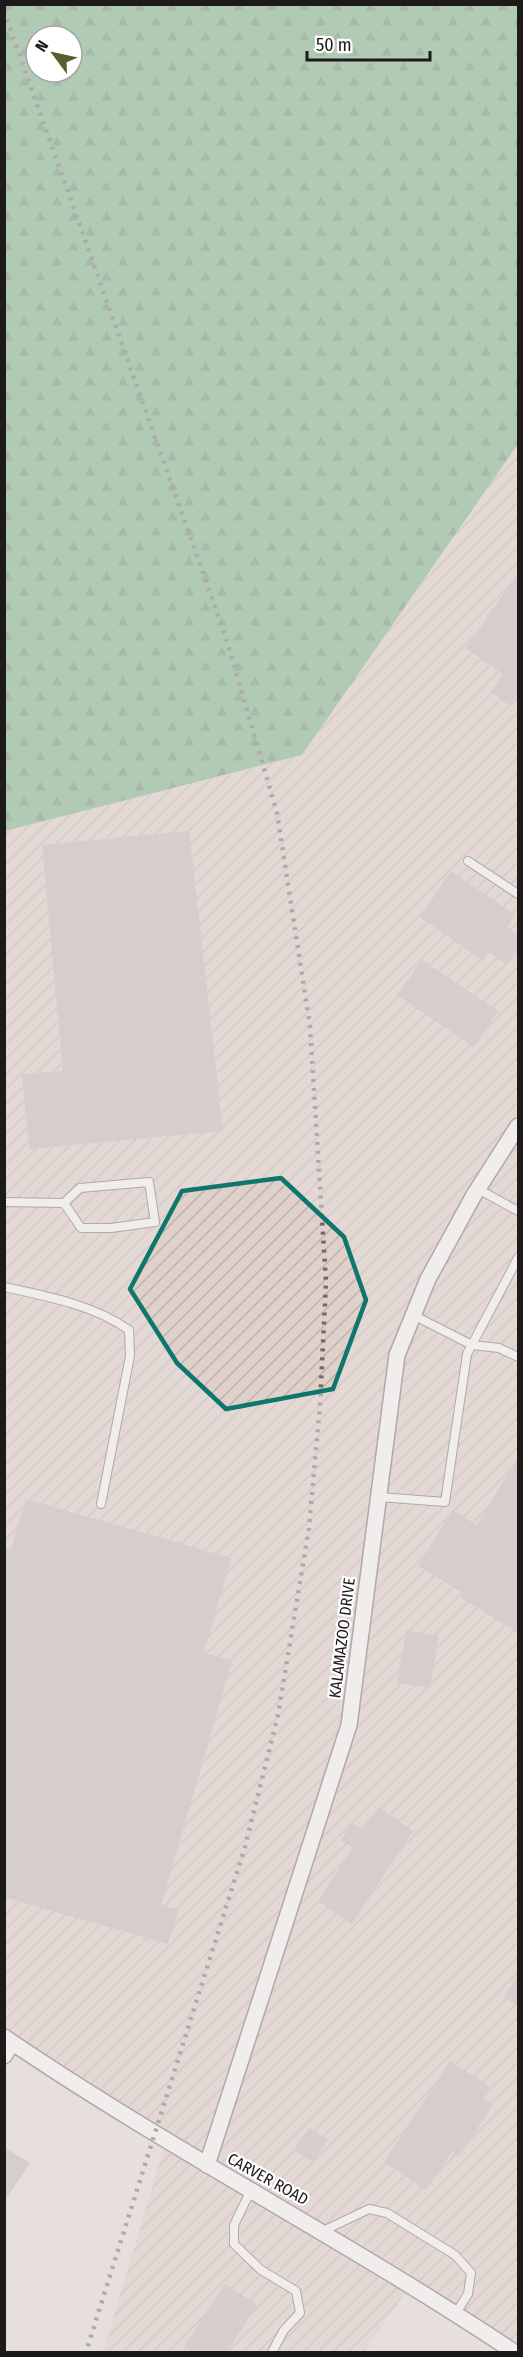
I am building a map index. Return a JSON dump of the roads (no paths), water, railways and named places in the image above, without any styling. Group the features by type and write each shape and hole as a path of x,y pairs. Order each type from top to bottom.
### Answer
{"street":[{"name":"KALAMAZOO DRIVE","path":"207,2165 349,1725 397,1355 428,1278 478,1189 519,1126"},
{"name":"CARVER ROAD","path":"7,2045 170,2144 323,2232 456,2313 514,2352"}],"lane":[{"path":"468,861 519,894"},
{"path":"4,1202 64,1203 80,1188 149,1182 155,1222 111,1228 81,1228 64,1203"},
{"path":"478,1189 519,1211"},
{"path":"379,1497 445,1502 467,1354 519,1258"},
{"path":"4,1287 82,1308 114,1320 129,1330 130,1356 101,1504"},
{"path":"413,1315 472,1345 499,1348 519,1357"},
{"path":"250,2190 234,2224 234,2244 261,2270 296,2291 300,2313 284,2330 272,2352"},
{"path":"323,2232 369,2209 387,2213 455,2254 471,2272 468,2294 456,2313"}],"railway":[{"path":"4,11 225,635 277,813 310,1026 326,1282 320,1405 309,1528 278,1715 245,1847 86,2352"}]}
